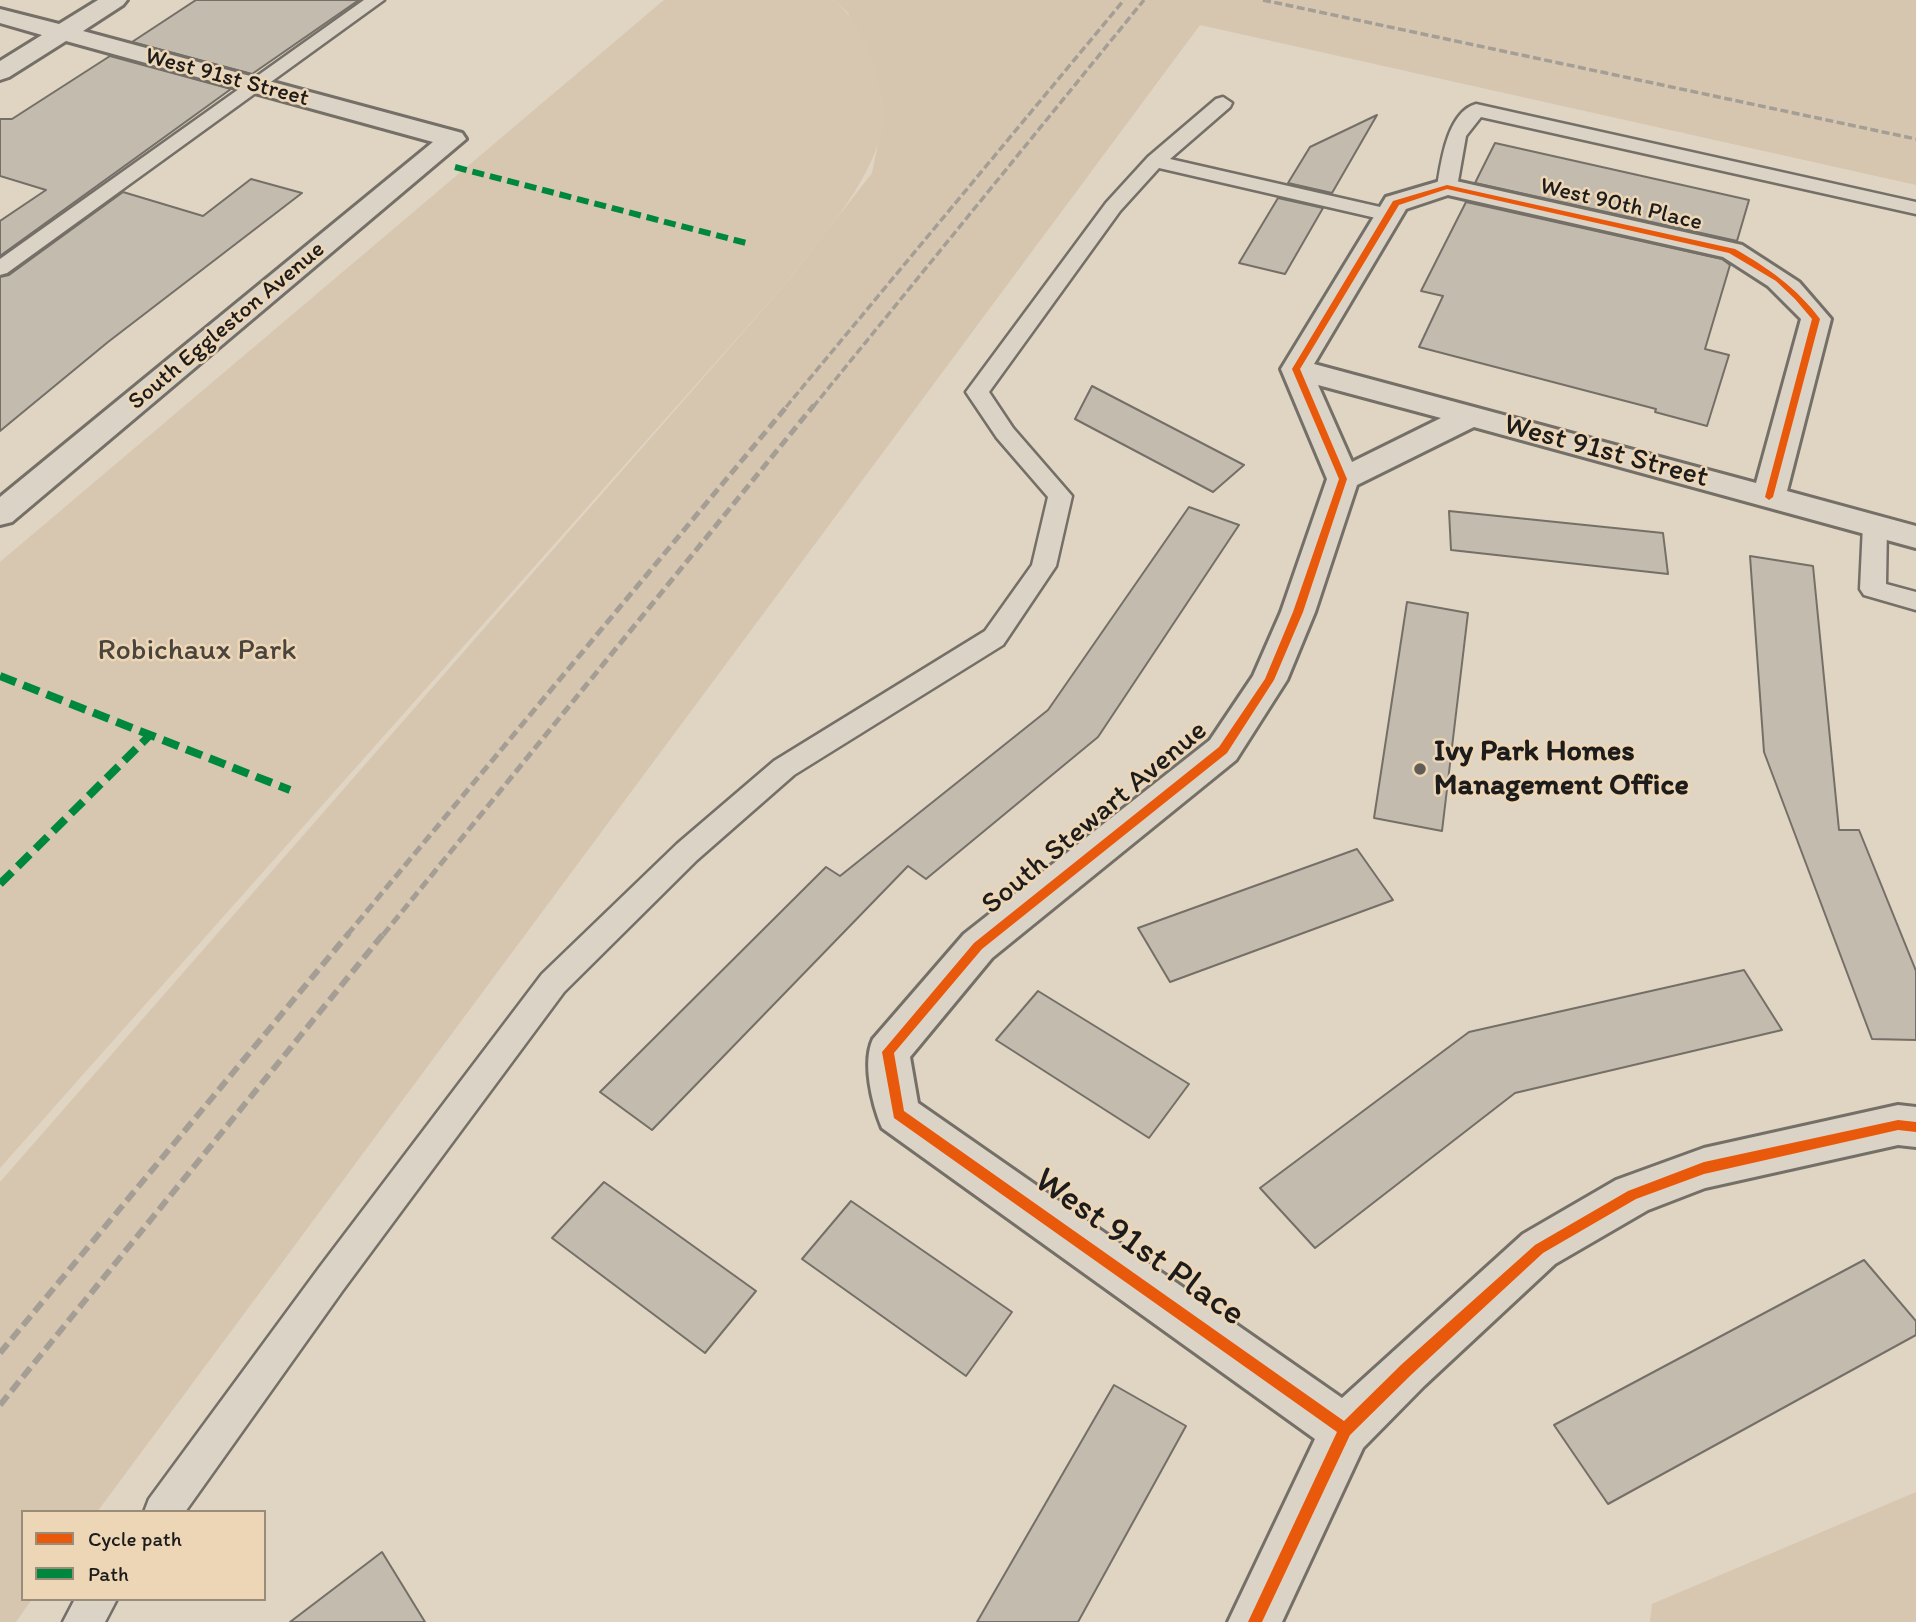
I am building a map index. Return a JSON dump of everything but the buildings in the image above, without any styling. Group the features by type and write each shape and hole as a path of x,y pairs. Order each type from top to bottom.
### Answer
{"street":[{"path":"0,72 115,0"},
{"name":"West 91st Street","path":"0,16 453,139"},
{"name":"South Eggleston Avenue","path":"0,514 453,139"},
{"path":"1447,187 1392,209 1296,369 1343,479 1472,416"},
{"name":"West 90th Place","path":"1447,187 1732,251 1764,269 1798,294 1816,319 1769,497"},
{"name":"West 91st Street","path":"1296,369 1916,537"},
{"name":"South Stewart Avenue","path":"898,1114 888,1052 978,946 1223,750 1269,680 1298,611 1343,479"},
{"name":"West 91st Place","path":"898,1114 1345,1430"},
{"path":"1255,1622 1345,1430 1539,1249 1632,1195 1704,1168 1898,1125 1916,1126"}],"lane":[{"path":"0,269 375,0"},
{"path":"163,1510 331,1279 553,983 687,852 784,768 994,638 1044,566 1060,496 1005,433 977,391 1113,208 1154,161 1223,103"},
{"path":"1447,187 1456,136 1475,110 1916,208"},
{"path":"1154,161 1392,209"},
{"path":"1875,525 1873,589 1916,601"},
{"path":"82,1622 97,1601"}],"shaded area":[{"path":"834,0 1916,0 1916,185 1200,25 98,1510 21,1510 21,1601 31,1601 16,1622 0,1622 0,1182 788,281 872,173 884,115 848,13"}],"green space":[{"name":"Robichaux Park","path":"664,0 834,0 857,27 869,48 883,103 880,137 861,181 788,281 0,1168 0,562"},
{"path":"1916,1492 1916,1622 1650,1622 1652,1604"}],"railway":[{"path":"786,407 1124,0"},
{"path":"813,407 1144,0"},
{"path":"1263,0 1916,139"},
{"path":"347,935 788,405"},
{"path":"383,935 814,405"},
{"path":"0,1353 349,933"},
{"path":"0,1405 384,933"}],"marked path":[{"path":"455,167 750,244"},
{"path":"0,676 290,790"},
{"path":"0,884 150,735"}],"cycle path":[{"path":"1345,1430 898,1114 888,1052 978,946 1223,750 1269,680 1298,612 1343,479 1296,369 1396,203 1447,187 1732,251 1779,280 1816,319 1769,497"},
{"path":"1255,1622 1345,1430 1407,1369 1539,1249 1632,1195 1704,1168 1898,1125 1916,1127"}],"place":[{"name":"Ivy Park Homes Management Office","path":"1420,769"}]}
